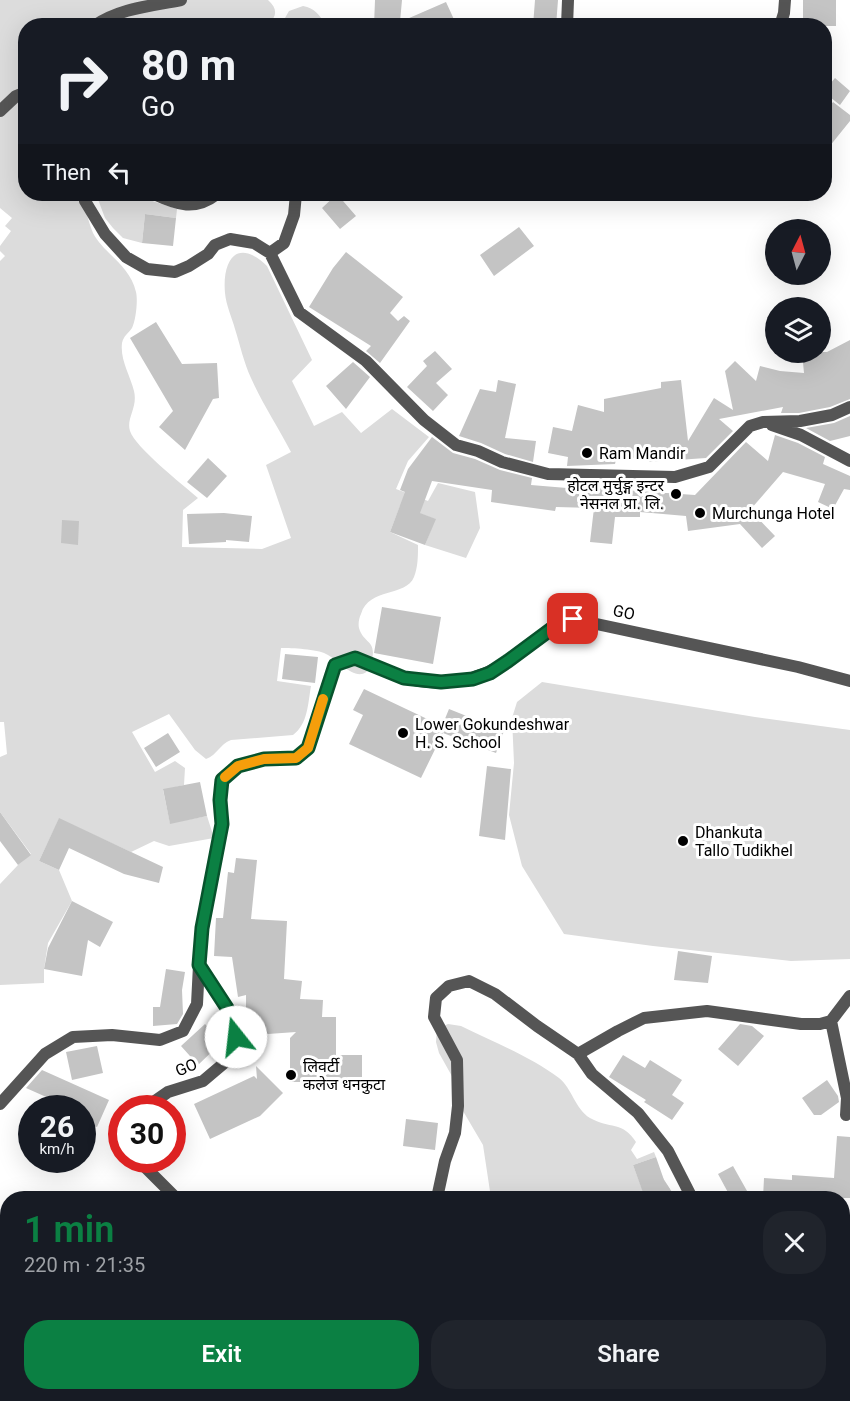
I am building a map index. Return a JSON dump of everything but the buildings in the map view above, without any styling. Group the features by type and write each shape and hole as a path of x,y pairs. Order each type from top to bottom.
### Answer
{"street":[{"path":"106,18 125,10 182,0"},
{"path":"567,18 568,0"},
{"path":"782,18 785,0"},
{"path":"0,111 18,95"},
{"path":"85,201 105,234 126,257 147,269 175,272 208,254 215,245 230,239 254,243 270,254 299,312 366,361 424,420 456,445 478,451 502,462 548,474 675,477 709,467 750,426 763,422 800,421 832,415 850,407"},
{"path":"169,201 194,206 205,201"},
{"path":"270,254 284,243 294,215 295,201"},
{"path":"763,422 801,435 850,461"},
{"name":"GO","path":"164,1095 203,1081 229,1059 236,1037 227,1008 199,965 202,928 222,824 220,800 222,780 238,766 264,759 296,758 308,748 335,665 355,658 404,678 441,682 473,679 499,667 558,624 573,619 798,667 850,681"},
{"path":"0,1104 45,1054 73,1037 112,1035 159,1040 183,1031 197,1004 199,965"},
{"path":"439,1191 445,1161 455,1133 458,1106 457,1060 434,1017 436,998 449,986 469,981 495,994 578,1054 592,1074 638,1113 668,1152 688,1191"},
{"path":"578,1054 644,1018 707,1011 801,1024 820,1024 831,1021 850,996"},
{"path":"831,1021 847,1098 846,1115"},
{"path":"151,1173 169,1191"}],"shaded area":[{"path":"0,0 268,0 275,9 274,18 18,18 18,201 83,201 93,233 123,267 133,283 137,296 136,315 132,328 122,343 124,361 135,397 129,426 134,438 150,456 198,498 183,510 182,547 262,549 291,538 266,465 291,452 260,397 249,372 226,298 226,271 229,262 240,253 256,257 267,266 312,360 292,381 314,426 342,412 361,433 392,409 429,437 408,461 396,489 428,501 438,483 475,492 480,528 466,558 425,545 435,519 400,506 390,532 418,545 416,569 410,583 379,596 365,605 359,628 373,650 368,671 357,674 322,652 281,648 277,681 311,686 302,725 293,735 231,740 206,759 195,750 169,714 132,732 155,772 175,761 185,768 184,785 163,790 170,823 207,816 214,838 169,846 154,841 131,852 59,819 39,861 59,870 72,901 48,943 44,983 0,985 0,884 31,854 0,812 0,757 7,754 4,722 0,722 0,261 5,256 0,251 0,246 11,231 5,226 12,218 0,208"},
{"path":"303,6 314,10 321,18 285,18 289,11"},
{"path":"99,201 152,201 177,209 176,218 145,214 142,243 123,238 105,218"},
{"name":"Dhankuta Tallo Tudikhel","path":"542,682 850,730 850,959 791,961 564,934 522,866 509,815 514,763 512,718 517,702"},
{"path":"448,1024 461,1026 536,1063 559,1078 590,1118 621,1128 631,1135 636,1142 631,1150 637,1159 654,1152 656,1157 633,1165 641,1186 663,1178 670,1189 667,1191 490,1191 483,1145 463,1111 458,1087 439,1053 436,1042 437,1029"}],"slow traffic":[{"path":"225,777 238,766 264,759 296,758 308,748 323,699"}],"place":[{"name":"Ram Mandir","path":"587,453"},
{"name":"होटल मुर्चुङ्ग इन्टर नेसनल प्रा. लि.","path":"676,494"},
{"name":"Murchunga Hotel","path":"700,513"},
{"name":"Lower Gokundeshwar H. S. School","path":"403,733"},
{"name":"Dhankuta Tallo Tudikhel","path":"683,841"},
{"name":"लिवर्टी कलेज धनकुटा","path":"291,1075"}],"route":[{"path":"236,1037 227,1008 199,965 202,928 222,824 220,800 222,780 238,766 264,759 296,758 308,748 335,665 355,658 404,678 441,682 473,679 490,673 558,624 573,619"}]}
